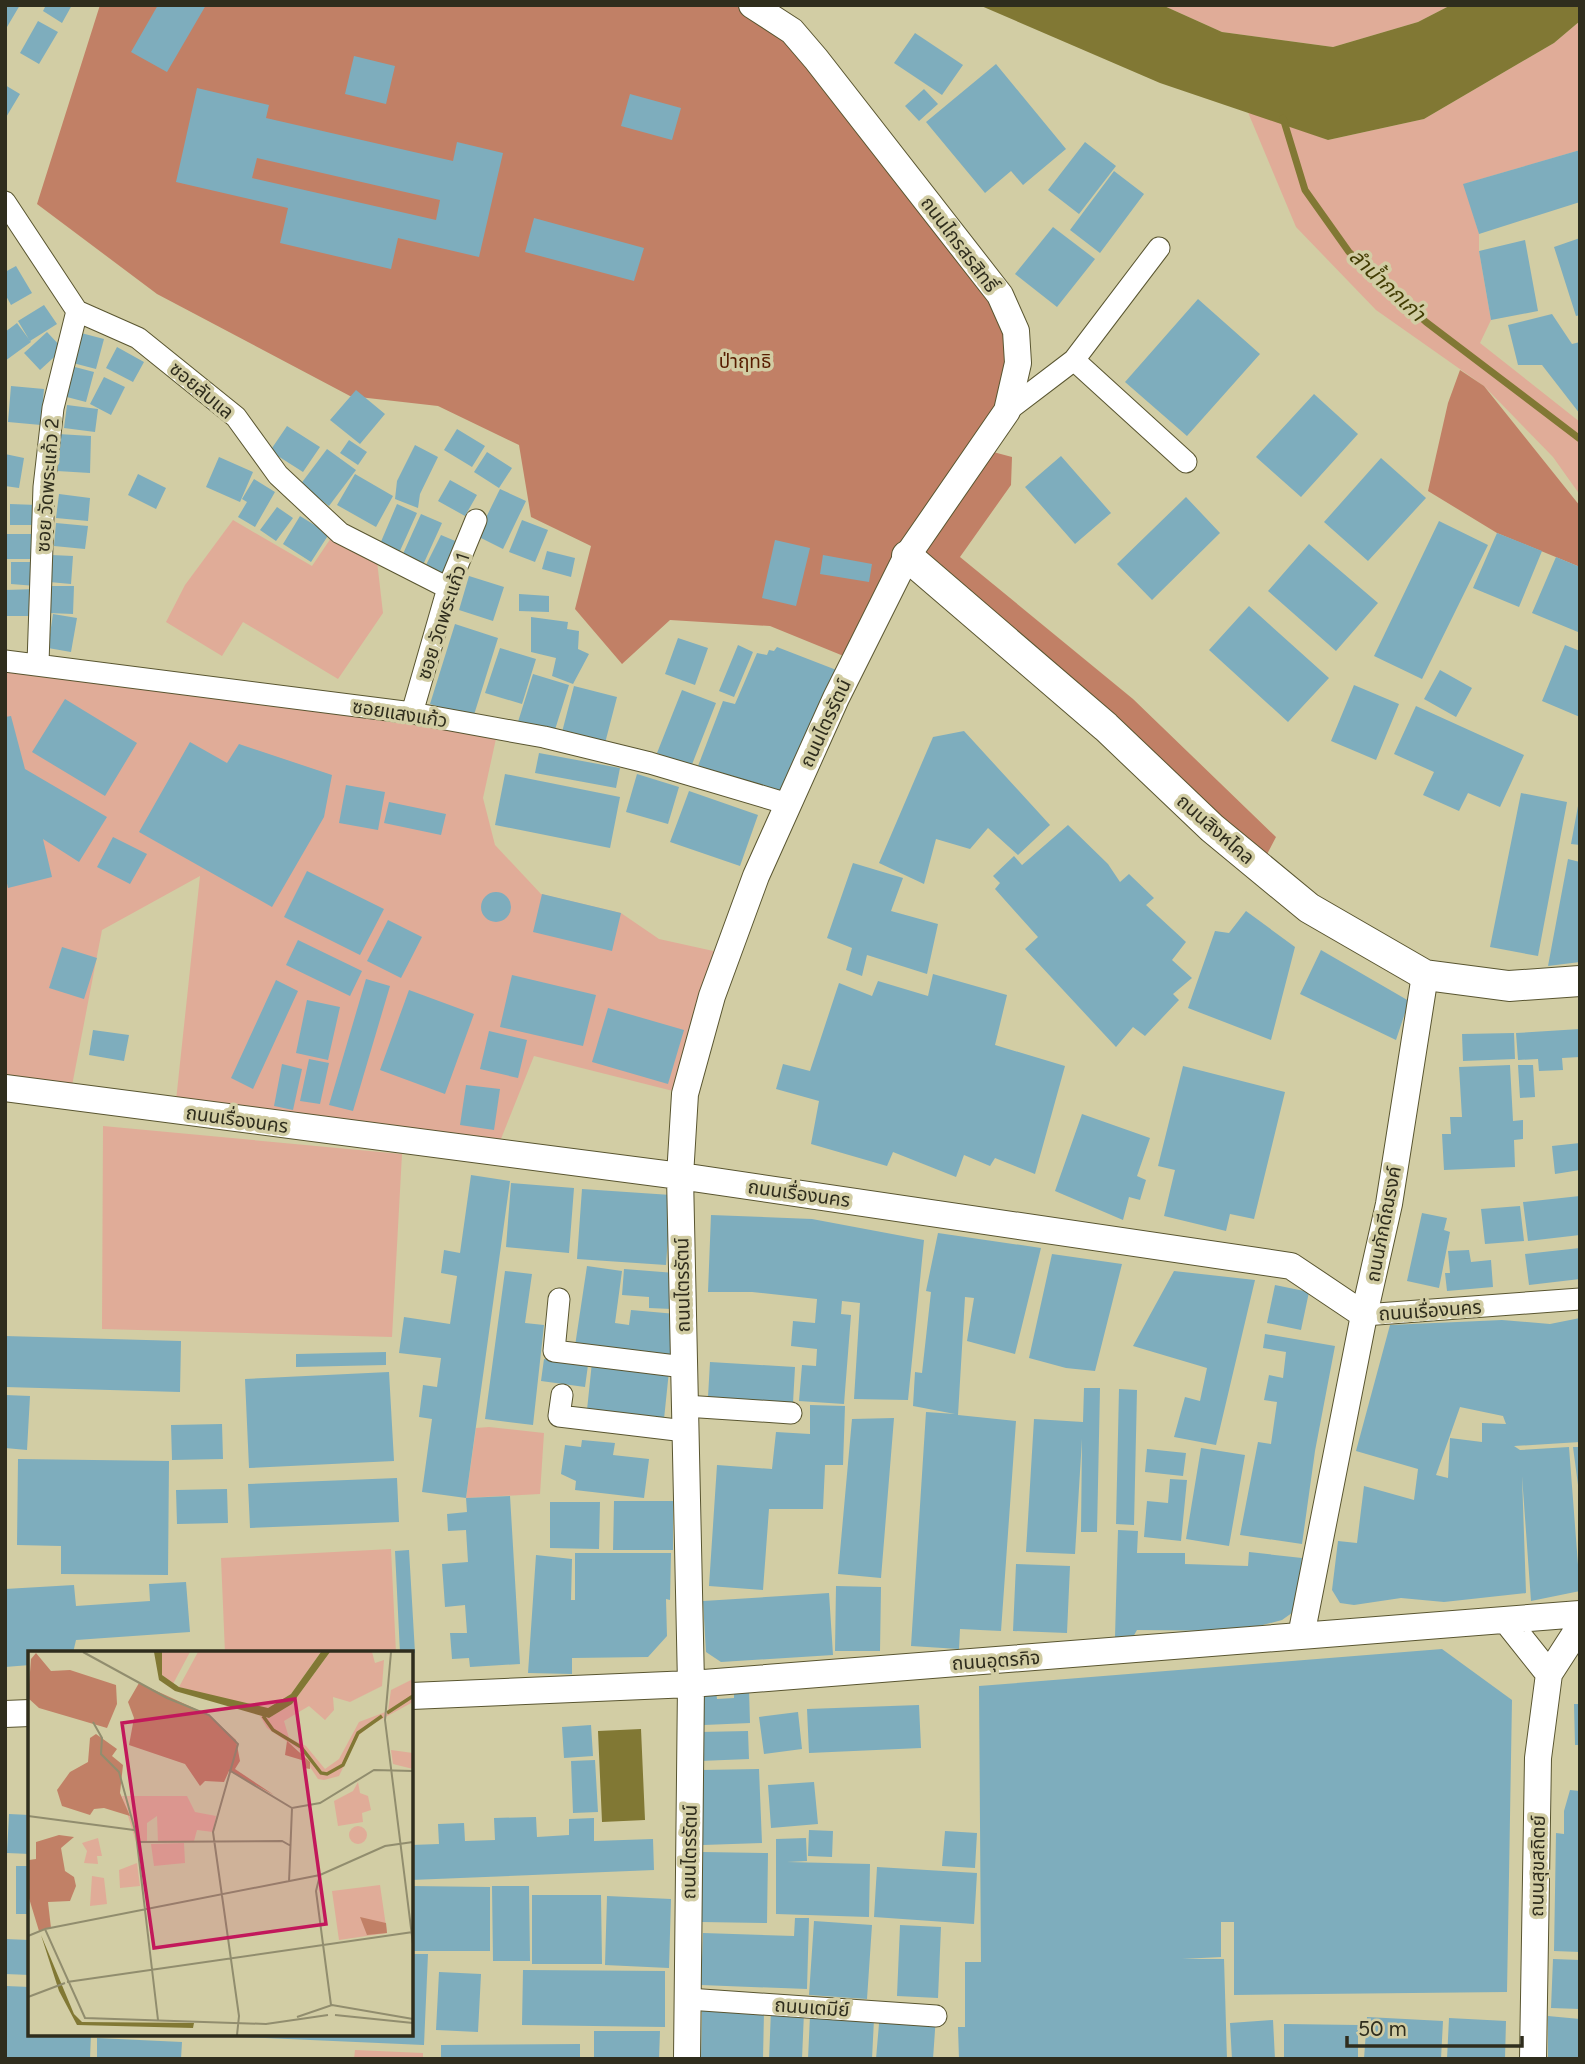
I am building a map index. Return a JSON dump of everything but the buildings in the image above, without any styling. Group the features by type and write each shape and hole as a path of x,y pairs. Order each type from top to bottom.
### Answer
{"main road":[{"name":"ถนนสิงหไคล","path":"907,556 1106,727 1212,828 1309,908 1425,975 1509,986 1580,981"}],"street":[{"name":"ถนนไกรสรสิทธิ์","path":"751,5 792,31 816,59 1000,295 1016,331 1018,363 1007,411 907,556"},
{"path":"5,202 77,311"},
{"path":"1007,411 1074,360 1158,248"},
{"name":"ซอยลับแล","path":"77,311 138,338 236,417 278,475 340,533 448,588"},
{"name":"ซอย วัดพระแก้ว 2","path":"38,663 44,487 53,408 77,311"},
{"path":"1074,360 1186,462"},
{"name":"ซอย วัดพระแก้ว 1","path":"412,713 448,588 477,520"},
{"name":"ถนนไตรรัตน์","path":"687,2059 691,1684 680,1176 685,1094 712,996 756,876 836,698 907,556"},
{"name":"ซอยแสงแก้ว","path":"5,661 38,663 412,713 544,737 650,763 788,804"},
{"name":"ถนนภักดีณรงค์","path":"1301,1636 1364,1315 1389,1204 1425,975"},
{"name":"ถนนเรื่องนคร","path":"5,1087 680,1176 1291,1266 1364,1315 1580,1299"},
{"path":"559,1299 554,1351 684,1367"},
{"path":"562,1395 559,1416 685,1419 791,1413"},
{"name":"ถนนอุตรกิจ","path":"413,1696 691,1684 1580,1614"},
{"path":"1506,1620 1549,1674"},
{"name":"ถนนสุขสถิตย์","path":"1533,2059 1538,1758 1549,1674 1580,1626"},
{"path":"5,1714 28,1713"},
{"name":"ถนนเตมีย์","path":"688,1999 936,2016"}],"shaded area":[{"path":"979,5 1162,5 1222,32 1333,47 1418,22 1451,5 1580,5 1580,21 1554,43 1424,119 1328,140 1160,83"},
{"path":"1162,5 1451,5 1418,22 1333,47 1222,32"},
{"path":"1580,21 1580,150 1464,184 1479,234 1479,251 1491,320 1480,343 1580,422 1580,495 1553,457 1484,386 1376,310 1296,227 1247,110 1328,140 1424,119 1554,43"},
{"path":"233,520 312,566 331,538 377,561 383,613 338,679 243,622 222,656 166,622 185,585"},
{"path":"5,666 497,734 483,798 495,845 541,894 621,913 659,939 727,954 685,1094 534,1056 495,1154 175,1110 200,876 102,930 70,1096 5,1088"},
{"path":"103,1126 402,1154 392,1337 102,1329"},
{"path":"476,1428 544,1433 540,1494 466,1498"},
{"path":"391,1549 396,1651 225,1651 221,1558"},
{"path":"641,1729 645,1820 602,1822 598,1731"},
{"path":"355,2050 423,2053 423,2059 354,2059"}],"green space":[{"name":"ป่าฤทธิ","path":"100,5 746,5 792,31 1000,295 1018,363 982,449 1012,457 1011,485 960,557 1133,699 1276,837 1265,858 907,556 846,657 770,626 670,620 622,664 575,609 591,546 531,517 519,445 438,406 350,396 157,294 37,204"},
{"path":"1460,370 1484,386 1580,506 1580,567 1497,533 1428,491 1448,403"}],"waterway":[{"name":"ลำน้ำกกเก่า","path":"1283,118 1305,190 1349,252 1426,322 1580,439"}]}
